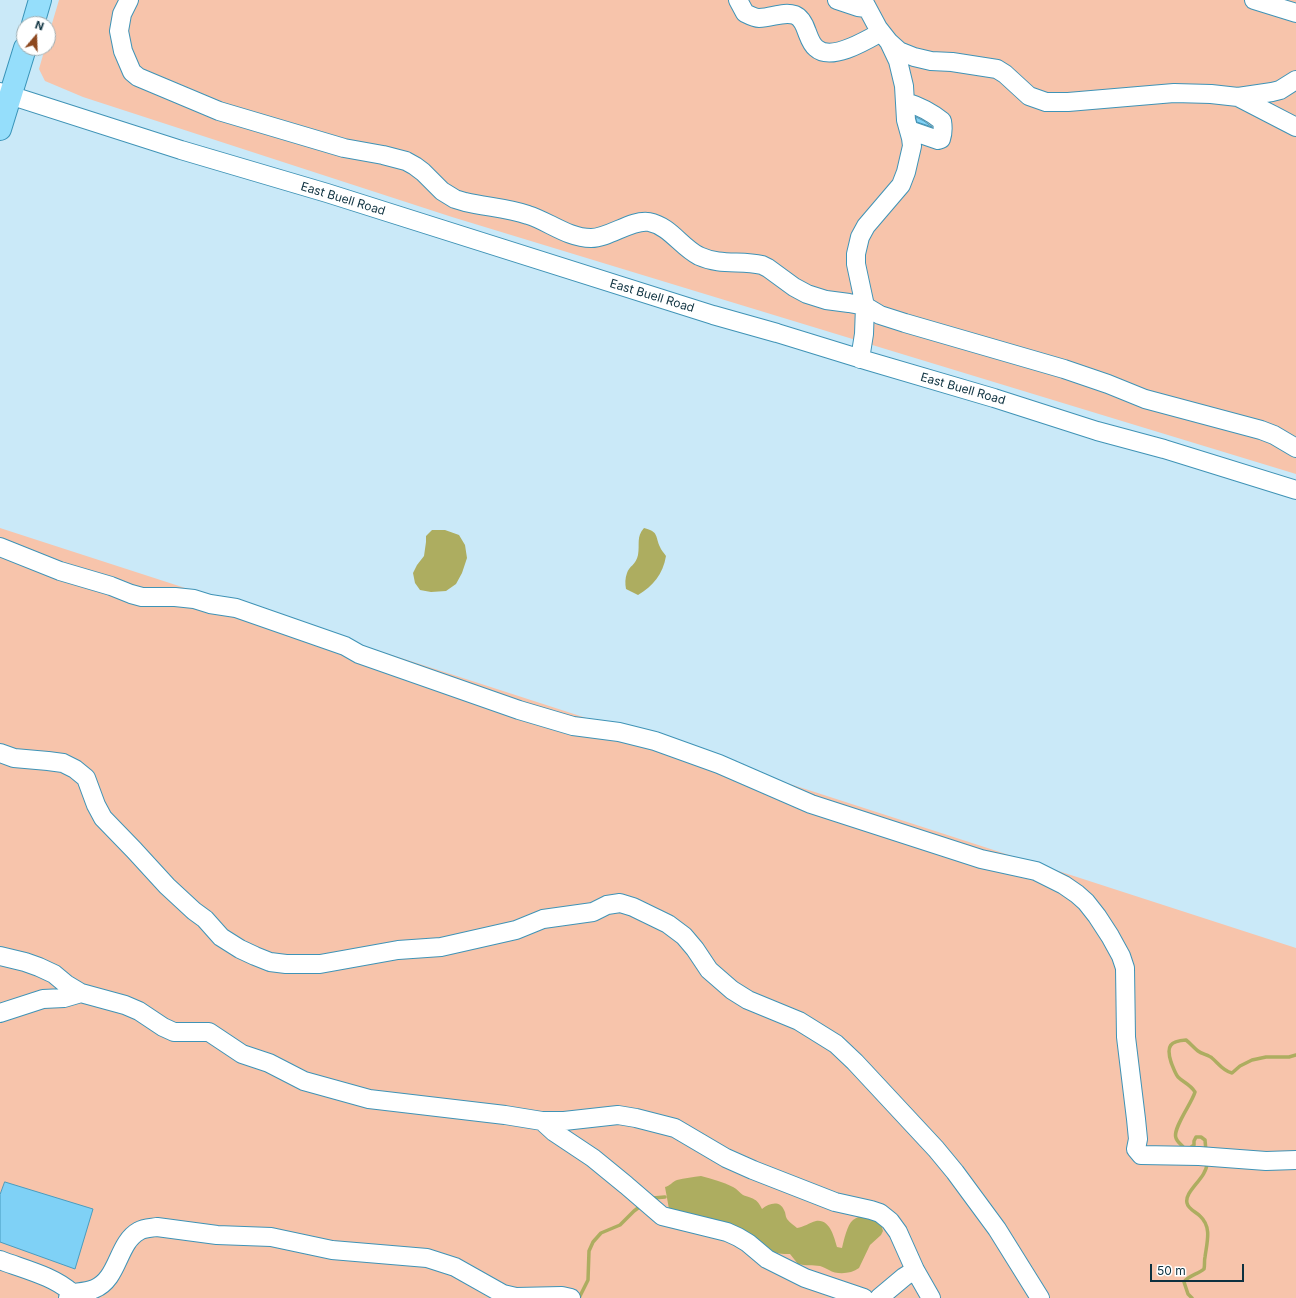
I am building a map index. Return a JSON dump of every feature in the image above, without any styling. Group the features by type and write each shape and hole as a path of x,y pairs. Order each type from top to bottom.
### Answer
{"main road":[{"path":"35,16 40,0"},
{"path":"0,129 5,93 21,56"}],"street":[{"path":"129,0 122,14 119,31 123,51 132,72 163,88 219,111 344,148 406,161 415,166 442,191 465,202 524,213 536,217 566,232 590,238 609,234 642,221 649,222 658,225 675,236 692,252 699,256 722,263 762,265 807,294 826,300 865,306 880,315 1064,369 1108,384 1145,399 1261,430 1274,435 1296,448"},
{"path":"738,0 745,13 758,18 786,13 798,16 803,22 811,41 816,48 821,51 838,52 885,37"},
{"path":"837,0 858,7 865,4 898,61 902,75 906,102 906,120 912,146 906,172 901,185 866,226 860,237 856,254 856,264 865,306 864,334 860,359"},
{"path":"1254,0 1296,13"},
{"path":"885,37 899,51 914,57 931,61 952,62 997,69 1005,74 1028,96 1046,102 1068,102 1174,93 1210,94 1238,97 1280,90 1296,80"},
{"name":"East Buell Road","path":"5,93 181,150 334,196 700,311 994,398 1097,431 1164,449 1296,490"},
{"path":"1238,97 1296,127"},
{"path":"906,102 922,108 934,115 942,121 943,127 941,138 938,140 909,130"},
{"path":"0,547 60,571 142,597 175,597 194,599 210,604 251,612 345,646 359,654 519,710 573,726 619,732 655,741 719,764 826,809 981,859 1036,871 1050,877 1064,885 1086,902 1110,936 1121,956 1125,968 1126,1037 1138,1139 1136,1149 1141,1155 1199,1156 1266,1161 1296,1160"},
{"path":"0,753 14,758 48,761 75,769 86,778 96,805 103,818 168,886 194,911 205,919 221,937 240,949 270,962 286,964 320,964 405,949 442,947 516,930 543,919 593,912 607,905 620,903 633,907 668,924 684,936 709,970 732,990 748,1000 799,1021 836,1044 856,1062 936,1149 955,1172 997,1229 1040,1298"},
{"path":"0,956 26,962 39,967 54,974 66,984 81,993 139,1010 163,1027 174,1032 209,1032 242,1054 269,1063 304,1081 369,1099 505,1115 542,1121 564,1121 618,1116 636,1118 675,1128 726,1158 766,1176 835,1202 880,1213 890,1221 898,1232 915,1270 931,1298"},
{"path":"0,1012 43,999 64,998 81,993"},
{"path":"542,1121 554,1132 593,1158 662,1216 727,1232 748,1243 767,1259 805,1278 864,1298"},
{"path":"0,1260 52,1279 66,1288 70,1295 93,1289 103,1284 111,1273 129,1238 147,1228 157,1227 217,1235 271,1237 332,1250 427,1258 455,1267 503,1294 516,1297 562,1296 571,1298"},
{"path":"879,1298 904,1277 915,1270"}],"shaded area":[{"path":"59,0 1296,0 1296,474 452,217 83,97 45,81 39,69 43,56 56,56 56,16 54,16"},
{"path":"0,528 1296,948 1296,1298 0,1298"},
{"path":"644,528 654,533 657,537 660,548 666,556 660,574 648,588 638,595 626,589 625,583 626,575 637,558 639,551 639,538"},
{"path":"432,530 445,530 459,535 465,545 467,558 462,573 456,584 446,591 431,592 420,590 415,583 413,573 424,556 426,536"},
{"path":"701,1176 733,1187 743,1195 756,1201 762,1209 771,1204 780,1205 785,1211 789,1222 797,1228 816,1221 825,1223 831,1230 837,1247 842,1248 851,1222 866,1214 881,1224 883,1231 881,1235 870,1245 859,1268 852,1272 836,1273 820,1266 798,1264 790,1254 775,1252 669,1209 665,1187 677,1180"}],"building":[{"path":"916,117 924,121 932,127 917,122"},
{"path":"5,1182 93,1209 75,1269 0,1242 0,1195"}],"waterway":[{"path":"1206,1151 1205,1140 1201,1137 1196,1137 1194,1145 1190,1148 1184,1148 1176,1138 1179,1122 1195,1092 1176,1074 1169,1052 1171,1045 1173,1043 1186,1040 1198,1051 1211,1057 1224,1069 1232,1073 1240,1066 1252,1060 1266,1057 1289,1057 1296,1055"},
{"path":"1192,1298 1188,1294 1184,1282 1204,1269 1208,1235 1204,1220 1189,1207 1187,1198 1206,1169 1207,1163"},
{"path":"651,1200 653,1198 665,1197"},
{"path":"579,1298 588,1280 589,1251 593,1242 601,1233 620,1225 642,1205"}]}
